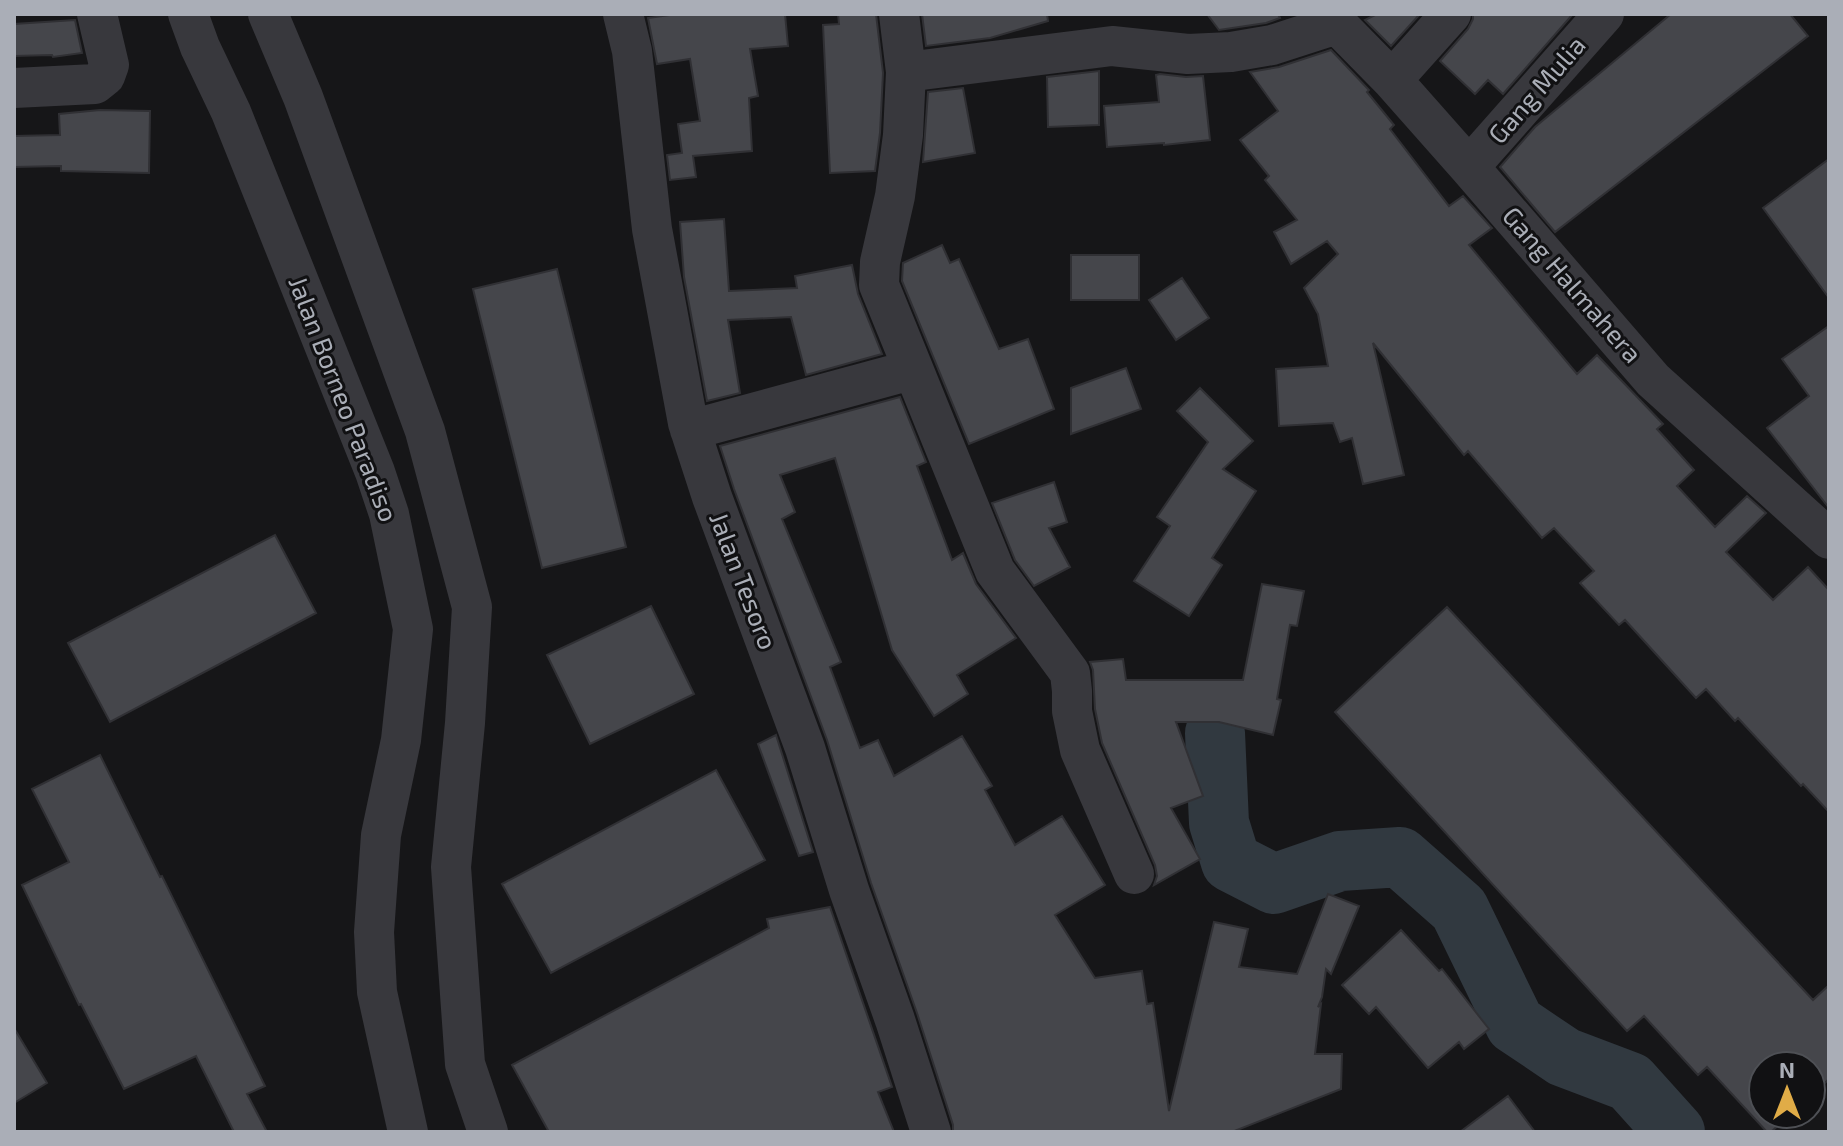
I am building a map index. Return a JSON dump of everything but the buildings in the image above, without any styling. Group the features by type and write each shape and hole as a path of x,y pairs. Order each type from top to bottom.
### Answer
{"street":[{"path":"14,88 95,84 105,76 109,65 97,14"},
{"name":"Jalan Borneo Paradiso","path":"188,14 231,112 375,472 389,514 413,629 401,740 381,835 374,932 377,992 408,1132"},
{"path":"268,14 303,97 425,431 472,607 451,867 465,1064 488,1132"},
{"name":"Jalan Tesoro","path":"623,14 632,51 652,229 690,430 805,748 849,890 931,1132"},
{"path":"899,14 906,72 903,135 895,196 880,262 879,285 995,571 1070,673 1072,711 1080,750 1134,874"},
{"path":"1392,80 1451,14"},
{"name":"Gang Mulia","path":"1469,167 1604,14"},
{"path":"906,72 1112,46 1188,54 1231,52 1272,45 1336,19"},
{"name":"Gang Halmahera","path":"1336,19 1653,380 1829,539"},
{"path":"690,430 900,373 912,366"}],"waterway":[{"path":"1215,733 1219,823 1231,862 1274,884 1340,861 1400,857 1459,909 1515,1024 1564,1057 1630,1082 1675,1132"}]}
